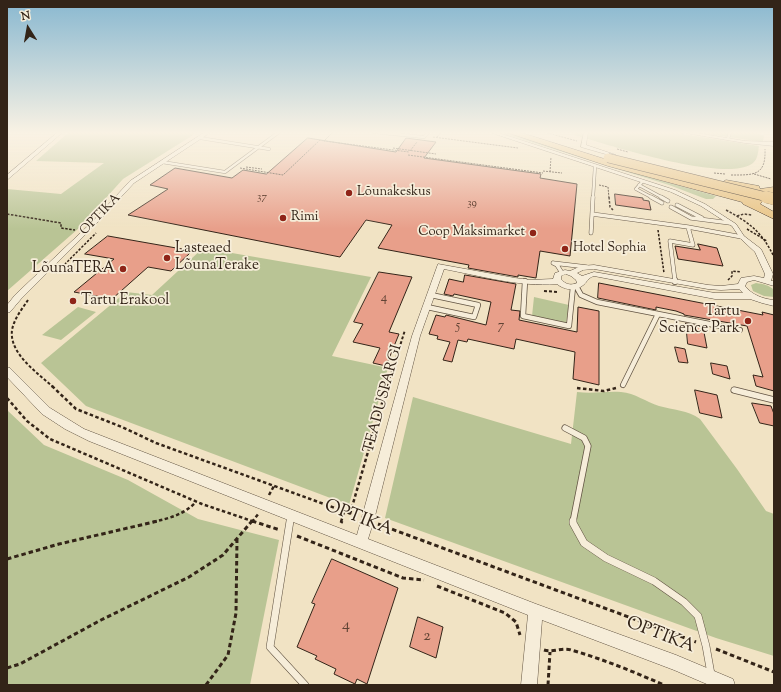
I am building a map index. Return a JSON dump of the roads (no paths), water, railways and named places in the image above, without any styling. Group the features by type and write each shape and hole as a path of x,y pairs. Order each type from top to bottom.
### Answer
{"highway":[{"path":"614,164 691,188 753,198"},
{"path":"639,164 774,199"},
{"path":"643,164 707,179 753,198 774,212"},
{"path":"753,198 759,192 773,186"}],"street":[{"path":"7,178 23,164"},
{"name":"OPTIKA","path":"7,310 83,230 132,182 159,164"},
{"path":"589,164 691,199 730,223 758,251 769,274 771,283 748,279 744,280 741,286"},
{"name":"TEADUSPARGI","path":"361,541 368,520 403,381 416,336 441,266 525,285"},
{"path":"571,273 574,270 588,267 675,282 722,288 741,286"},
{"path":"558,281 558,275 562,273 571,273 579,277 576,287"},
{"path":"576,287 586,276 594,274 715,296 751,296"},
{"path":"525,285 558,281 566,286 576,287"},
{"path":"741,286 751,296 763,301 774,303"},
{"name":"OPTIKA","path":"7,371 44,410 72,427 144,458 361,541 536,611 676,663 716,682 727,685"},
{"path":"529,685 526,643 536,611"}],"lane":[{"path":"176,164 225,172 235,164"},
{"path":"591,233 595,166"},
{"path":"662,203 636,190 641,183 668,200"},
{"path":"677,205 706,220"},
{"path":"671,207 691,218 730,223"},
{"path":"592,214 657,222 742,236"},
{"path":"675,282 670,241 693,245 688,227"},
{"path":"562,273 557,265 553,263 588,267"},
{"path":"525,285 523,316 569,326 576,287"},
{"path":"576,287 577,292 582,297 597,302 740,330"},
{"path":"427,307 474,317 478,304 431,295"},
{"path":"623,385 658,314"},
{"path":"734,390 774,400"},
{"path":"565,428 584,438 588,446 573,523 584,543 606,558 654,581 684,602 698,616 716,682"},
{"path":"291,515 270,648 305,685"}],"place":[{"name":"Lõunakeskus","path":"349,193"},
{"name":"Rimi","path":"283,218"},
{"name":"Coop Maksimarket","path":"533,233"},
{"name":"Hotel Sophia","path":"565,249"},
{"name":"Lasteaed LõunaTerake","path":"167,258"},
{"name":"LõunaTERA","path":"123,269"},
{"name":"Tartu Erakool","path":"73,301"},
{"name":"Tartu Science Park","path":"748,321"}]}
